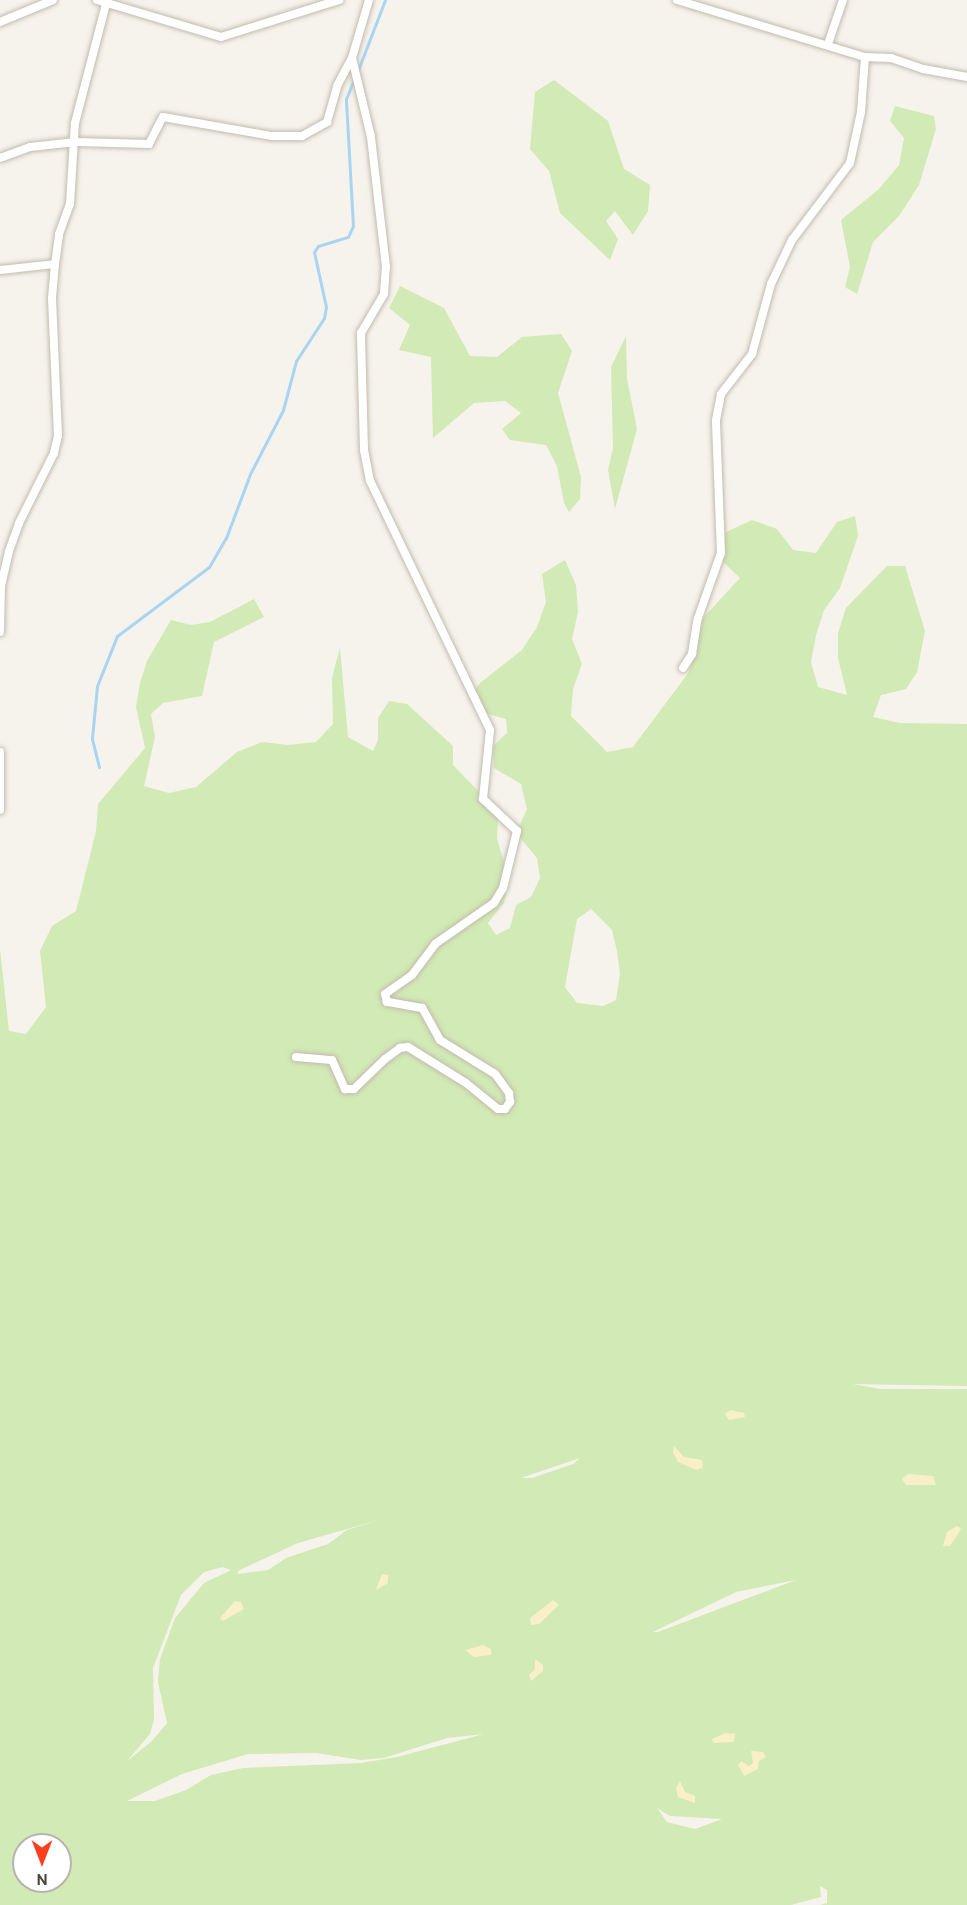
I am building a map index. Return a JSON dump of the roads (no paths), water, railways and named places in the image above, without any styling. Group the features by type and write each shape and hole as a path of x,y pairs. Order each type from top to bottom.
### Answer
{"street":[{"path":"0,22 53,0"},
{"path":"0,632 1,586 9,551 19,523 54,453 58,436 52,298 58,234 70,204 76,142 75,123 103,1 221,37 339,0"},
{"path":"0,158 30,147 76,142 149,144 162,117 272,136 302,136 327,122 340,78 352,58 369,0"},
{"path":"677,0 865,57 891,58 923,69 967,77"},
{"path":"828,44 843,0"},
{"path":"682,668 692,654 698,618 721,553 716,420 721,394 752,354 768,293 792,240 850,163 861,112 865,57"},
{"path":"296,1057 332,1060 345,1089 354,1089 392,1053 408,1047 466,1083 498,1109 505,1109 510,1102 509,1093 495,1074 440,1040 422,1008 387,1002 385,994 412,975 435,944 494,903 503,888 517,831 483,799 490,730 370,481 364,450 361,333 384,294 386,267 371,137 352,58"},
{"path":"0,270 55,264"},
{"path":"0,752 0,810"}],"waterway":[{"path":"358,70 385,0"},
{"path":"99,767 92,738 97,686 117,636 209,567 226,538 250,474 283,410 296,361 324,318 326,307 314,252 318,246 348,237 353,226 346,99 354,79"}]}
